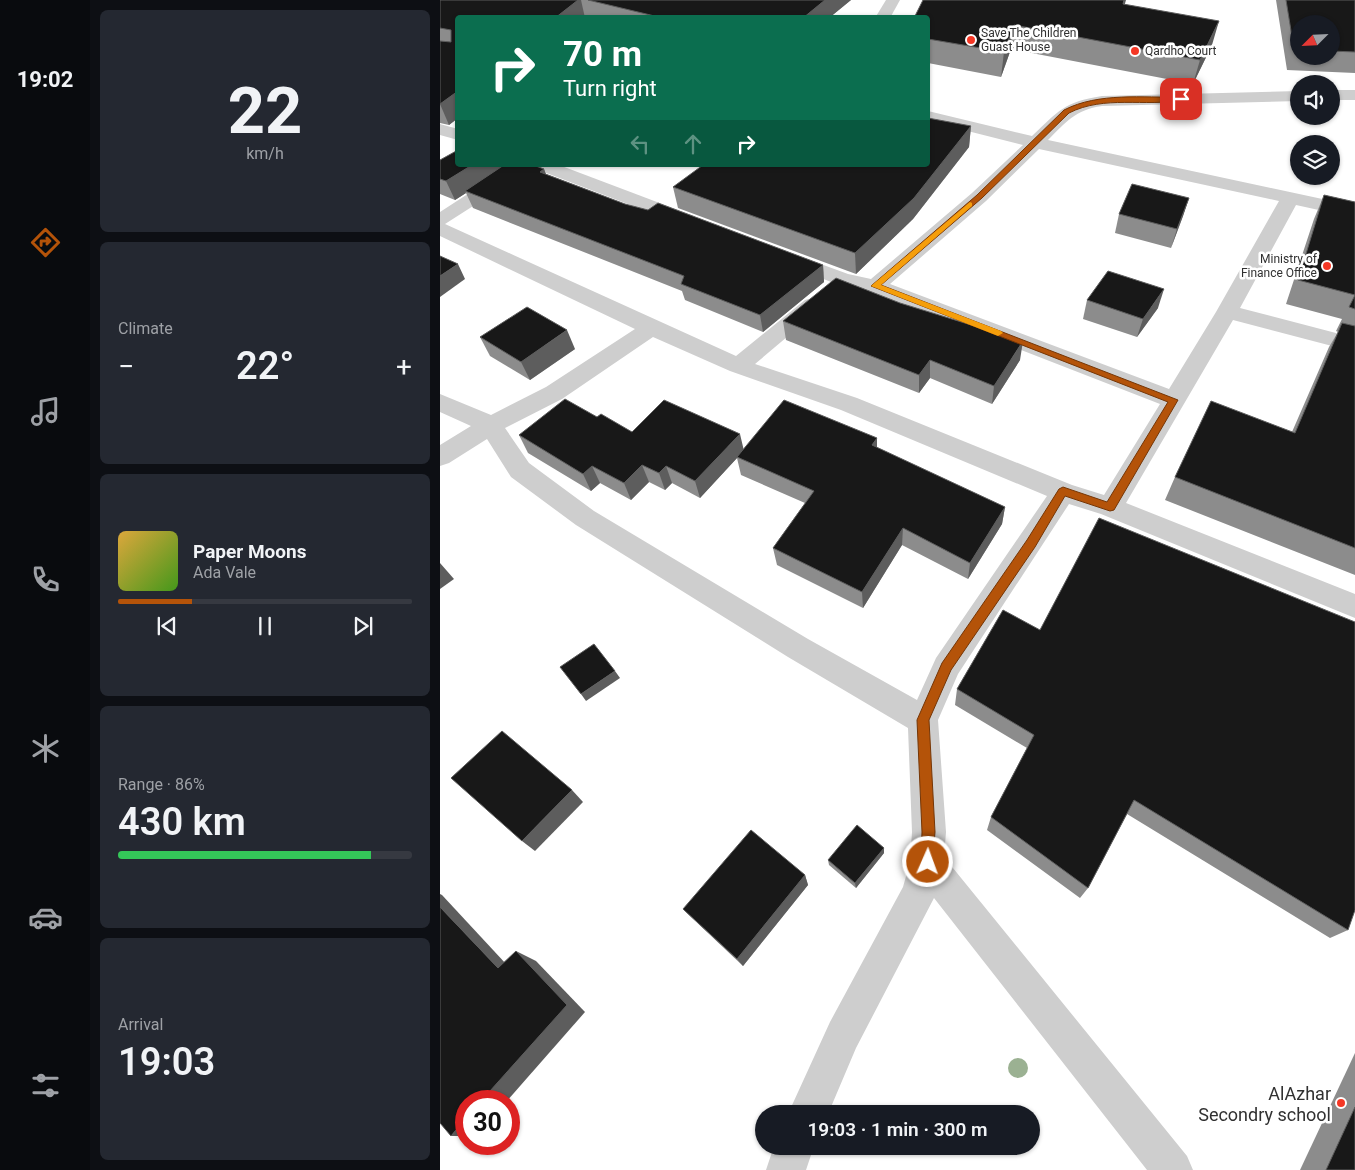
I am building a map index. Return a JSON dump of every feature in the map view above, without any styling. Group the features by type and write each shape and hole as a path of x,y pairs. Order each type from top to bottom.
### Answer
{"street":[{"path":"884,15 893,0"},
{"path":"1340,95 1355,95"},
{"path":"875,286 979,197 1033,142 1067,112 1081,104 1102,101 1290,96"},
{"path":"930,116 1033,142 1355,212"},
{"path":"440,129 455,134"},
{"path":"547,167 706,227"},
{"path":"440,220 517,170"},
{"path":"1110,507 1227,312 1290,199"},
{"path":"440,229 650,328 738,366 849,404 1063,492 1110,507 1355,606"},
{"path":"770,251 843,279 875,286 1174,400"},
{"path":"738,366 843,279"},
{"path":"1227,312 1355,345"},
{"path":"440,457 491,425 554,392 650,328"},
{"path":"440,402 491,425 520,470 585,518 798,648 923,720"},
{"path":"812,1105 843,1035 919,893 928,862 929,832 923,720 946,667 1031,544 1063,492"},
{"path":"928,862 1174,1170"},
{"path":"786,1170 791,1155"}],"building":[{"path":"440,0 578,0 559,15 455,15 455,93 440,104 440,41 451,42 451,30 440,28"},
{"path":"588,0 825,0 807,15 650,15"},
{"path":"923,0 1124,0 1123,4 1219,21 1200,60 1014,25 1004,52 930,39 930,15 916,15"},
{"path":"1286,0 1355,0 1355,52 1340,51 1340,15 1290,15 1290,24"},
{"path":"930,118 971,126 914,198 855,253 673,187 700,167 930,167"},
{"path":"455,152 455,167 469,167 446,181 440,179 440,160"},
{"path":"501,167 538,167 544,169 540,172 625,204 648,210 658,203 823,265 760,315 681,284 684,276 465,191"},
{"path":"1132,184 1189,198 1177,229 1119,214"},
{"name":"Ministry of Finance Office","path":"1324,195 1355,202 1355,295 1298,280"},
{"path":"440,256 458,264 440,276"},
{"path":"1108,271 1164,289 1143,319 1087,300"},
{"path":"836,278 900,303 1023,341 994,386 930,360 919,375 783,321"},
{"path":"1355,295 1355,309 1349,307"},
{"path":"527,307 567,330 521,362 480,337"},
{"path":"1342,323 1355,326 1355,548 1175,477 1211,401 1295,433"},
{"path":"565,399 597,417 601,414 632,432 664,400 740,434 695,481 666,466 659,473 642,465 624,483 592,466 583,474 519,435"},
{"path":"784,400 877,438 872,445 1005,507 970,563 903,528 862,592 773,548 814,491 737,457"},
{"path":"1099,518 1355,622 1355,910 1348,930 1134,800 1088,888 991,817 1034,735 957,689 1003,610 1040,630"},
{"path":"594,644 615,671 581,694 560,667"},
{"path":"502,731 572,790 522,841 451,778"},
{"path":"857,825 884,848 855,883 828,860"},
{"path":"751,830 805,875 737,959 683,909"},
{"path":"440,907 498,968 516,951 567,1005 491,1090 455,1090 455,1131 451,1136 440,1123"},
{"path":"1355,1107 1355,1170 1326,1170"}],"slow traffic":[{"path":"970,205 875,286 998,333"}],"place":[{"name":"Save The Children Guast House","path":"971,40"},
{"name":"Qardho Court","path":"1135,51"},
{"name":"Ministry of Finance Office","path":"1327,266"},
{"name":"AlAzhar Secondry school","path":"1341,1103"}],"route":[{"path":"928,862 929,832 923,720 946,667 1031,544 1063,492 1110,507 1174,400 875,286 979,197 1033,142 1067,112 1081,104 1102,101 1181,99"}]}
